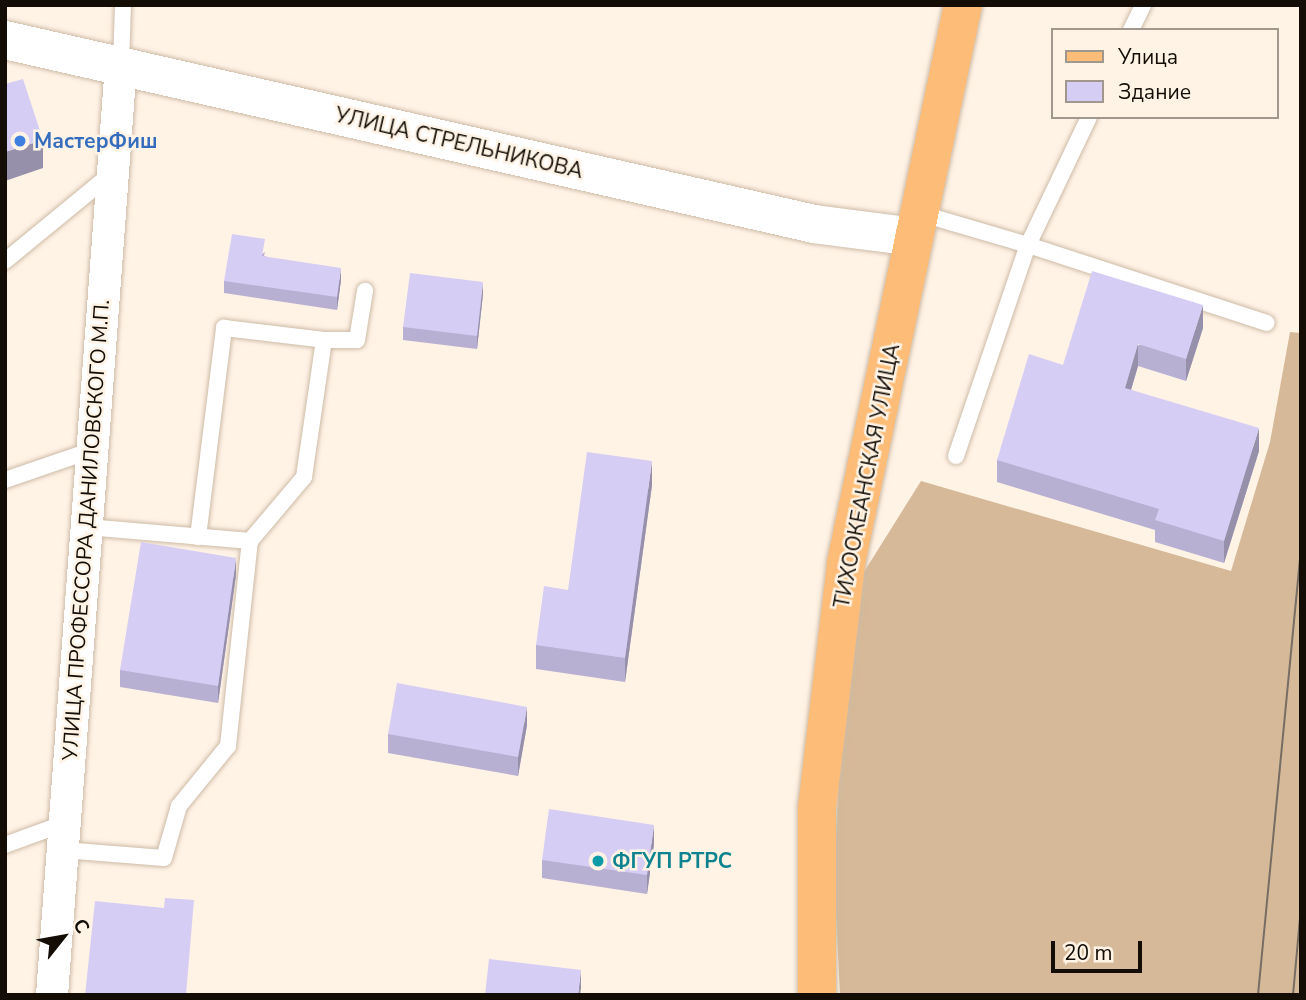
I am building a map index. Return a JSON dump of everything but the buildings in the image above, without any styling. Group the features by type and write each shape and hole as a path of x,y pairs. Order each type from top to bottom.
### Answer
{"main road":[{"name":"ТИХООКЕАНСКАЯ УЛИЦА","path":"817,995 817,807 846,563 963,5"}],"street":[{"name":"УЛИЦА СТРЕЛЬНИКОВА","path":"5,40 814,224 916,225"},
{"name":"УЛИЦА ПРОФЕССОРА ДАНИЛОВСКОГО М.П.","path":"52,995 121,65"}],"lane":[{"path":"121,65 123,5"},
{"path":"1132,28 1143,5"},
{"path":"956,456 1028,244 1088,119"},
{"path":"5,261 113,172"},
{"path":"916,225 1028,244 1267,323"},
{"path":"198,537 223,328 324,340 357,340 365,291"},
{"path":"5,845 64,836 164,858 179,806 228,746 250,541 304,477 324,340"},
{"path":"5,480 92,450"},
{"path":"87,527 250,541"}],"shaded area":[{"path":"1290,332 1301,333 1301,995 840,995 834,873 843,702 864,572 921,481 1231,571 1270,442"}],"tram line":[{"path":"1258,995 1301,552"},
{"path":"1293,995 1301,907"}],"place":[{"name":"МастерФиш","path":"20,141"},
{"name":"ФГУП РТРС","path":"598,861"}]}
